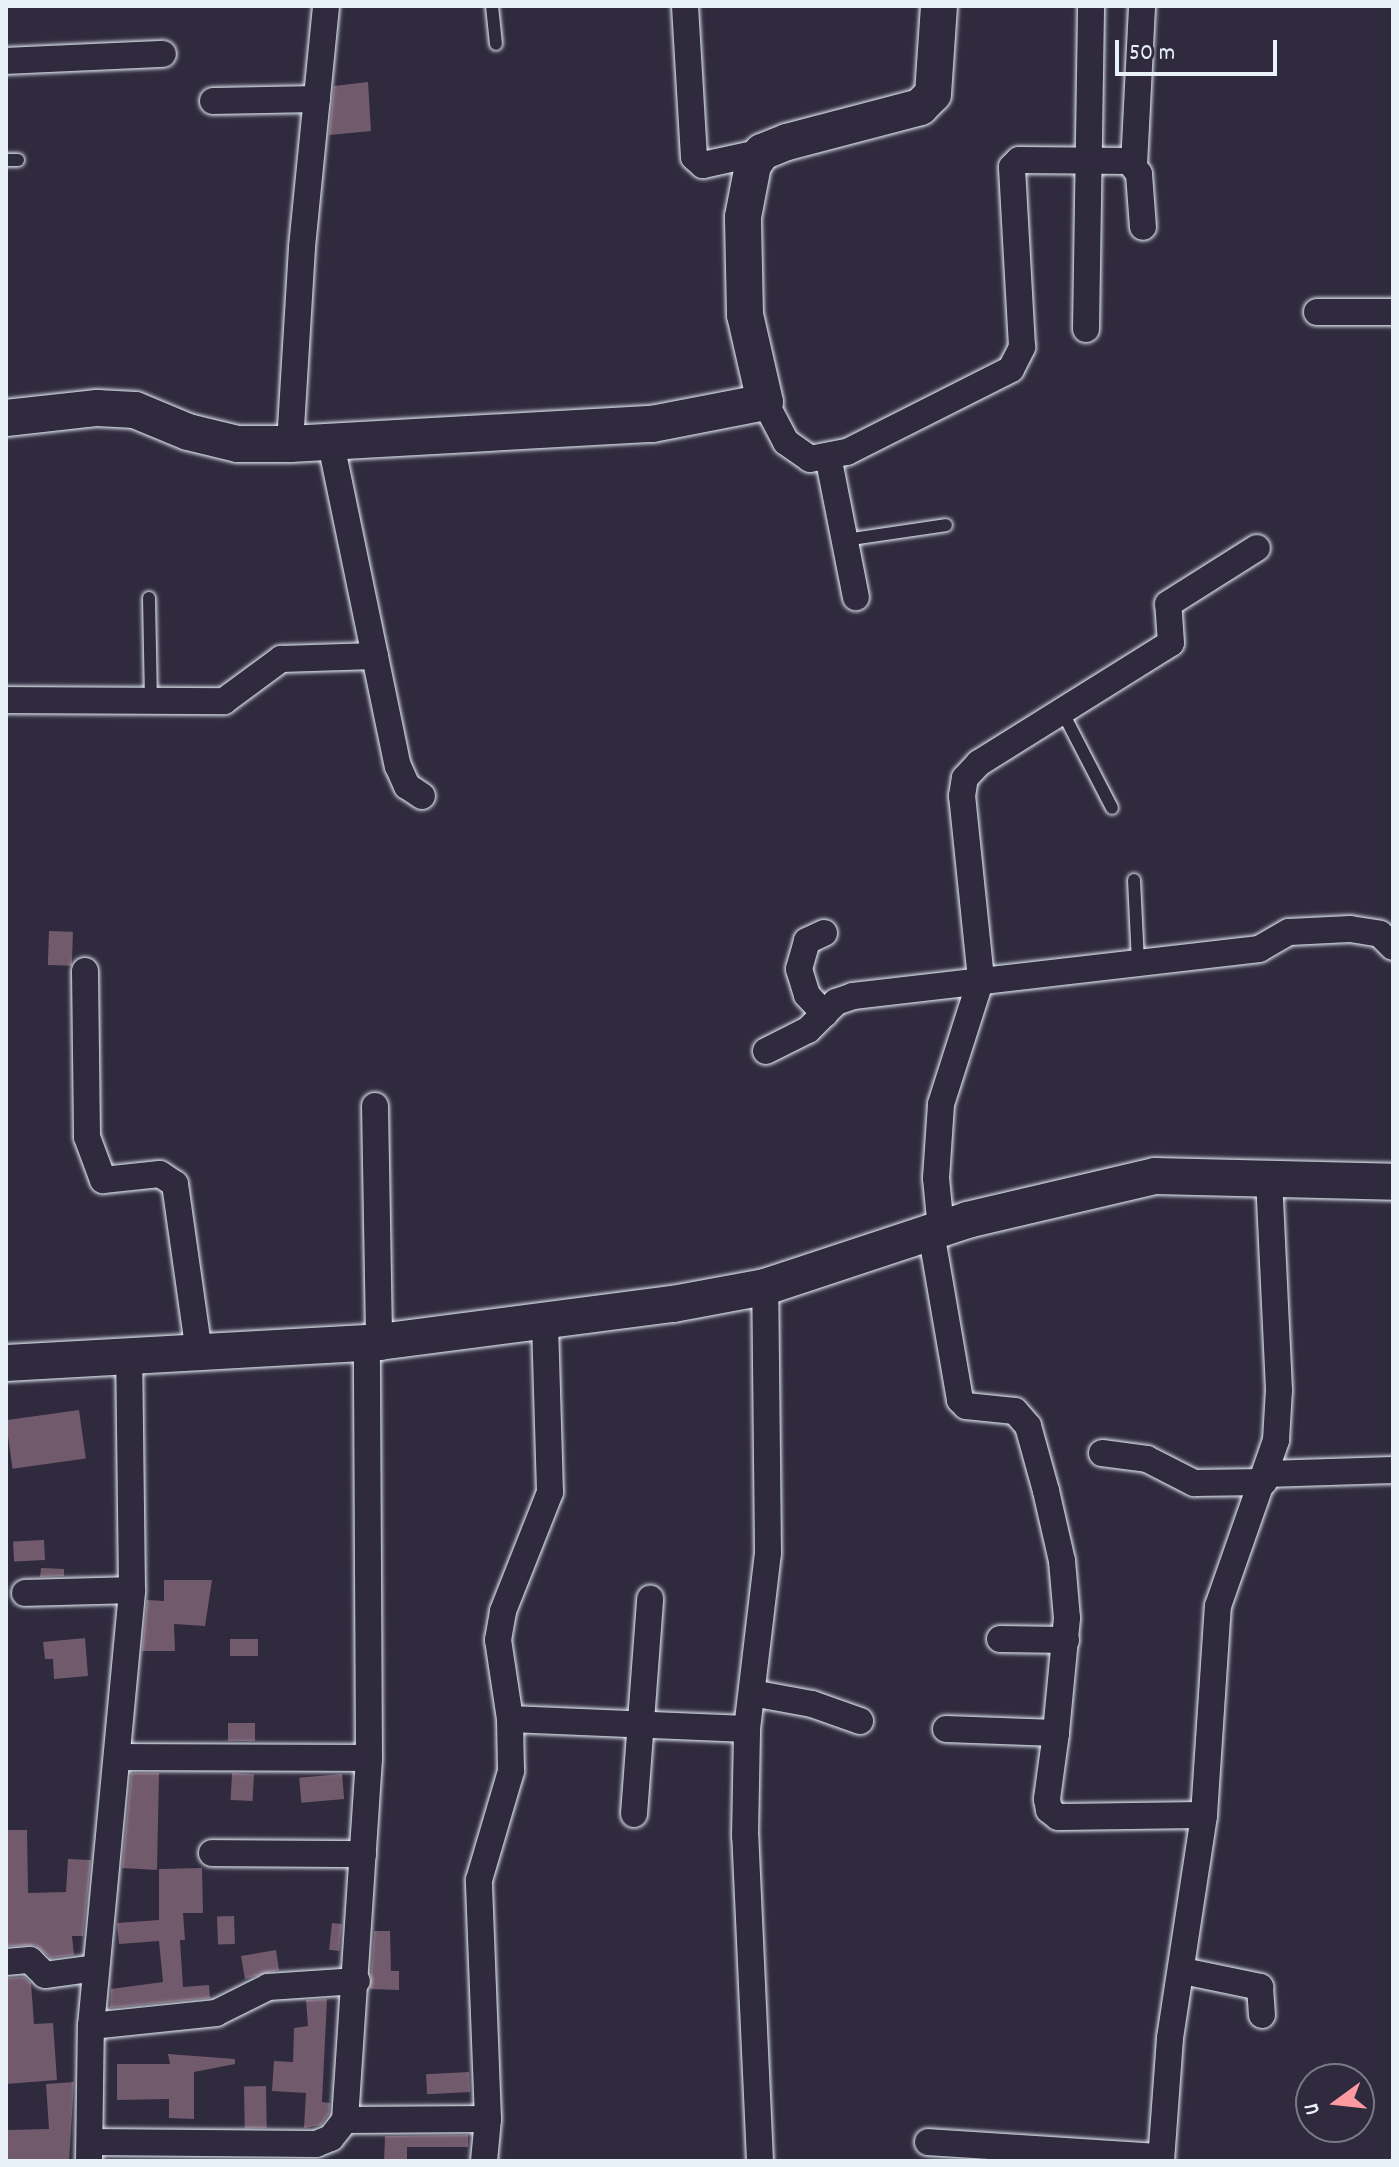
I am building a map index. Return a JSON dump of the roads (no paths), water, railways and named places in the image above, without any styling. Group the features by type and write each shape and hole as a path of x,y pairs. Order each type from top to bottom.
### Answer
{"street":[{"path":"290,444 326,6"},
{"path":"685,6 694,157 703,165 762,152 920,107 933,94 939,6"},
{"path":"1086,329 1091,6"},
{"path":"1142,6 1134,165 1143,227"},
{"path":"6,61 163,54"},
{"path":"213,101 317,99"},
{"path":"762,152 746,182 745,315 765,402 786,442 810,459 847,452 1011,369 1022,333 1012,167 1019,160 1088,159 1134,165"},
{"path":"1317,312 1393,312"},
{"path":"6,418 97,408 135,410 188,432 238,444 290,444 330,439 652,424 765,402"},
{"path":"330,439 402,779 422,796"},
{"path":"828,456 856,597"},
{"path":"1204,1815 1058,1817 1049,1810 1047,1799 1066,1640 1062,1561 1028,1426 1015,1411 966,1406 960,1400 936,1230 936,1178 941,1104 981,979 962,796 965,778 979,763 1171,643 1168,604 1257,548"},
{"path":"6,700 229,700 281,659 375,656"},
{"path":"766,1051 808,1030 843,998 981,979 1259,949 1289,932 1350,929 1380,934 1393,947"},
{"path":"824,933 807,941 799,969 807,995 825,1014"},
{"path":"85,971 87,1137 96,1166 107,1181 160,1174 175,1184 199,1352"},
{"path":"129,1356 132,1590 91,2026 90,2151 316,2144 331,2138 345,2120 357,1981 369,1758 375,1106"},
{"path":"928,2142 1161,2159 1170,2038 1183,1971 1204,1815 1218,1606 1225,1574 1265,1478 1276,1440 1279,1390 1269,1176"},
{"path":"6,1363 373,1343 545,1321 765,1287 936,1230 1127,1181 1269,1176 1393,1182"},
{"path":"760,2161 745,1836 747,1729 768,1553 765,1287"},
{"path":"484,2161 488,2119 479,1880 511,1771 510,1719 498,1640 503,1611 545,1512 553,1468 545,1321"},
{"path":"1102,1453 1147,1459 1194,1483 1393,1470"},
{"path":"25,1593 132,1590"},
{"path":"634,1814 637,1721 650,1599"},
{"path":"1000,1639 1066,1640"},
{"path":"752,1693 812,1704 860,1721"},
{"path":"510,1719 637,1721 747,1729"},
{"path":"946,1729 1056,1733"},
{"path":"117,1757 369,1758"},
{"path":"212,1853 363,1854"},
{"path":"6,1962 30,1960 45,1975 96,1968"},
{"path":"1183,1971 1260,1987 1262,2015"},
{"path":"91,2026 216,2013 275,1986 357,1981"},
{"path":"345,2120 488,2119"}],"lane":[{"path":"492,6 496,44"},
{"path":"845,540 946,525"},
{"path":"149,598 151,700"},
{"path":"1062,711 1112,808"},
{"path":"1134,880 1138,962"}]}
